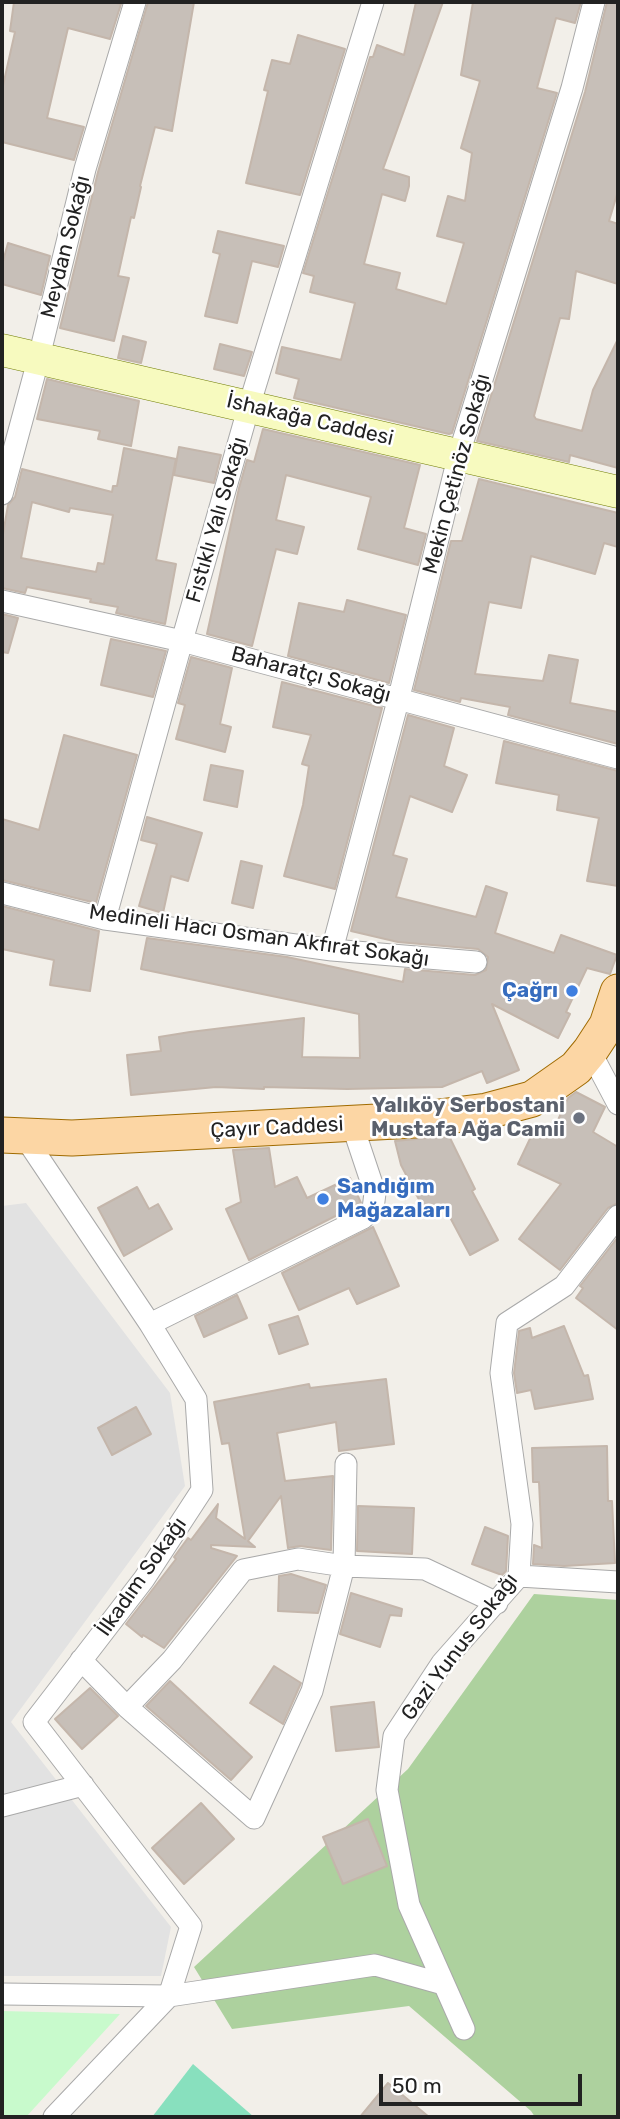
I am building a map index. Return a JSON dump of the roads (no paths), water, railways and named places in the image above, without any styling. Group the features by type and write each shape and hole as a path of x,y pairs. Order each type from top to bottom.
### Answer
{"main road":[{"path":"605,1034 618,992"},
{"name":"Çayır Caddesi","path":"13,1136 72,1138 352,1124 487,1111 532,1099 576,1068 605,1034"}],"street":[{"name":"Meydan Sokağı","path":"2,494 85,169 135,2"},
{"name":"Fıstıklı Yalı Sokağı","path":"105,919 249,406 373,2"},
{"name":"Mekin Çetinöz Sokağı","path":"332,950 399,698 459,454 572,88 594,2"},
{"name":"İshakağa Caddesi","path":"2,350 618,492"},
{"name":"Baharatçı Sokağı","path":"2,601 182,641 618,758"},
{"name":"Medineli Hacı Osman Akfırat Sokağı","path":"2,893 105,919 332,950 476,962"},
{"path":"605,1034 618,1104"},
{"path":"150,1324 363,1218 373,1209 375,1193 352,1124"},
{"name":"İlkadım Sokağı","path":"13,1136 150,1324 196,1399 202,1490 144,1579 34,1721 191,1926 169,1996"},
{"name":"Gazi Yunus Sokağı","path":"464,2029 409,1905 387,1790 394,1736 442,1663 519,1576 522,1524 501,1373 507,1323 564,1286 618,1216"},
{"path":"81,1660 127,1706 254,1818 312,1690 344,1566 346,1464"},
{"path":"127,1706 172,1660 243,1570 298,1559 344,1566 425,1569 497,1603"},
{"path":"519,1576 618,1582"},
{"path":"2,1806 83,1785"},
{"path":"2,1994 169,1996 375,1965 443,1984"},
{"path":"54,2117 169,1996"}],"place":[{"name":"Çağrı","path":"572,991"},
{"name":"Yalıköy Serbostani Mustafa Ağa Camii","path":"579,1118"},
{"name":"Sandığım Mağazaları","path":"323,1199"}]}
